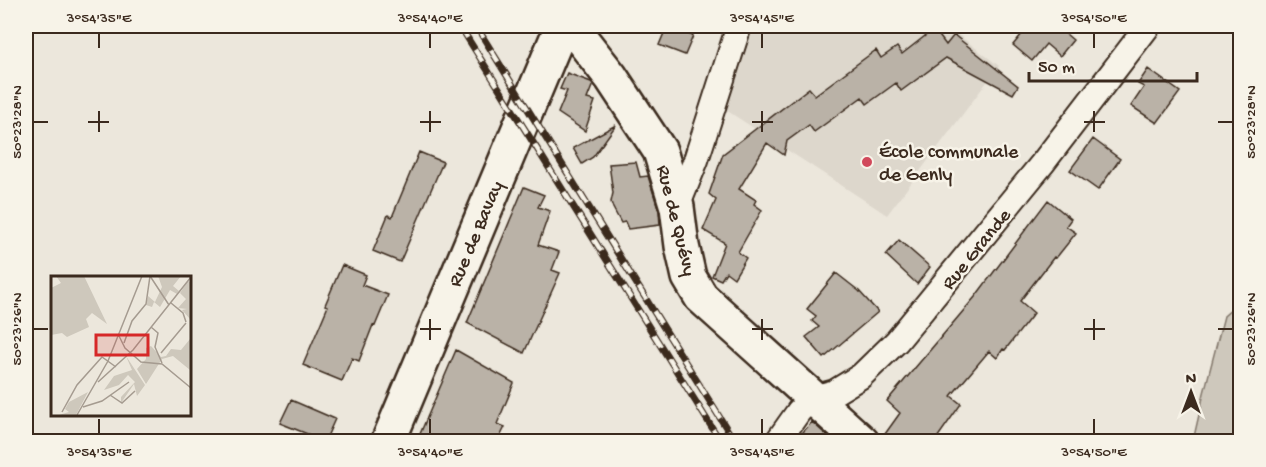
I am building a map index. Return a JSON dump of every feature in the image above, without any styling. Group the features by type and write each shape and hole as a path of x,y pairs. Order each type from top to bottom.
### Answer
{"main road":[{"name":"Rue de Bavay","path":"388,441 562,26"},
{"name":"Rue de Quévy","path":"571,26 611,77 660,151 677,207 689,277 701,297 862,441"}],"street":[{"path":"677,207 696,160 739,26"},
{"name":"Rue Grande","path":"777,441 799,411 813,398 835,392 861,376 897,341 1042,164 1148,26"}],"path":[{"path":"26,432 41,441"}],"shaded area":[{"name":"École communale de Genly","path":"754,26 947,26 999,66 887,215 726,110"},
{"path":"1240,302 1240,441 1193,441 1224,316"}],"building":[{"path":"667,26 693,36 685,55 659,45"},
{"path":"1024,26 1061,26 1059,28 1073,40 1060,56 1046,44 1032,61 1013,45 1027,28"},
{"path":"934,29 946,45 954,35 1018,86 1013,94 946,58 901,91 896,83 867,104 862,97 814,132 809,125 787,141 784,155 767,143 739,189 756,200 754,204 762,210 738,252 746,258 734,278 726,272 721,280 712,276 725,243 703,230 716,200 709,194 723,154 809,88 815,95 876,50 881,58 897,47 902,54"},
{"path":"1148,69 1180,92 1157,123 1131,106 1144,87 1138,84"},
{"path":"567,73 593,84 587,99 595,101 585,131 558,113 567,91 560,89"},
{"path":"616,125 593,157 582,164 573,148"},
{"path":"1093,139 1120,159 1098,190 1070,170"},
{"path":"419,152 443,162 400,262 373,251 388,215 392,217"},
{"path":"636,162 640,177 648,176 659,211 660,225 628,229 625,222 621,223 611,202 613,193 609,164"},
{"path":"524,187 544,195 538,207 550,211 538,245 559,252 552,270 560,273 524,353 467,323"},
{"path":"1048,200 1071,219 1066,226 1076,233 1020,301 1034,313 997,358 989,351 951,396 961,404 935,441 880,441 900,413 887,401 975,297"},
{"path":"899,240 930,267 917,284 886,255"},
{"path":"342,265 366,275 362,285 388,295 359,361 352,358 342,381 303,365 328,306 325,305"},
{"path":"836,273 859,291 878,312 824,358 806,337 819,327 812,321 816,316 807,309"},
{"path":"456,350 514,383 497,424 505,427 498,441 417,441"},
{"path":"291,400 335,419 325,441 280,423"},
{"path":"812,422 833,441 795,441"}],"railway":[{"path":"460,26 721,442"},
{"path":"476,26 735,442"}],"place":[{"name":"École communale de Genly","path":"867,162"}]}
